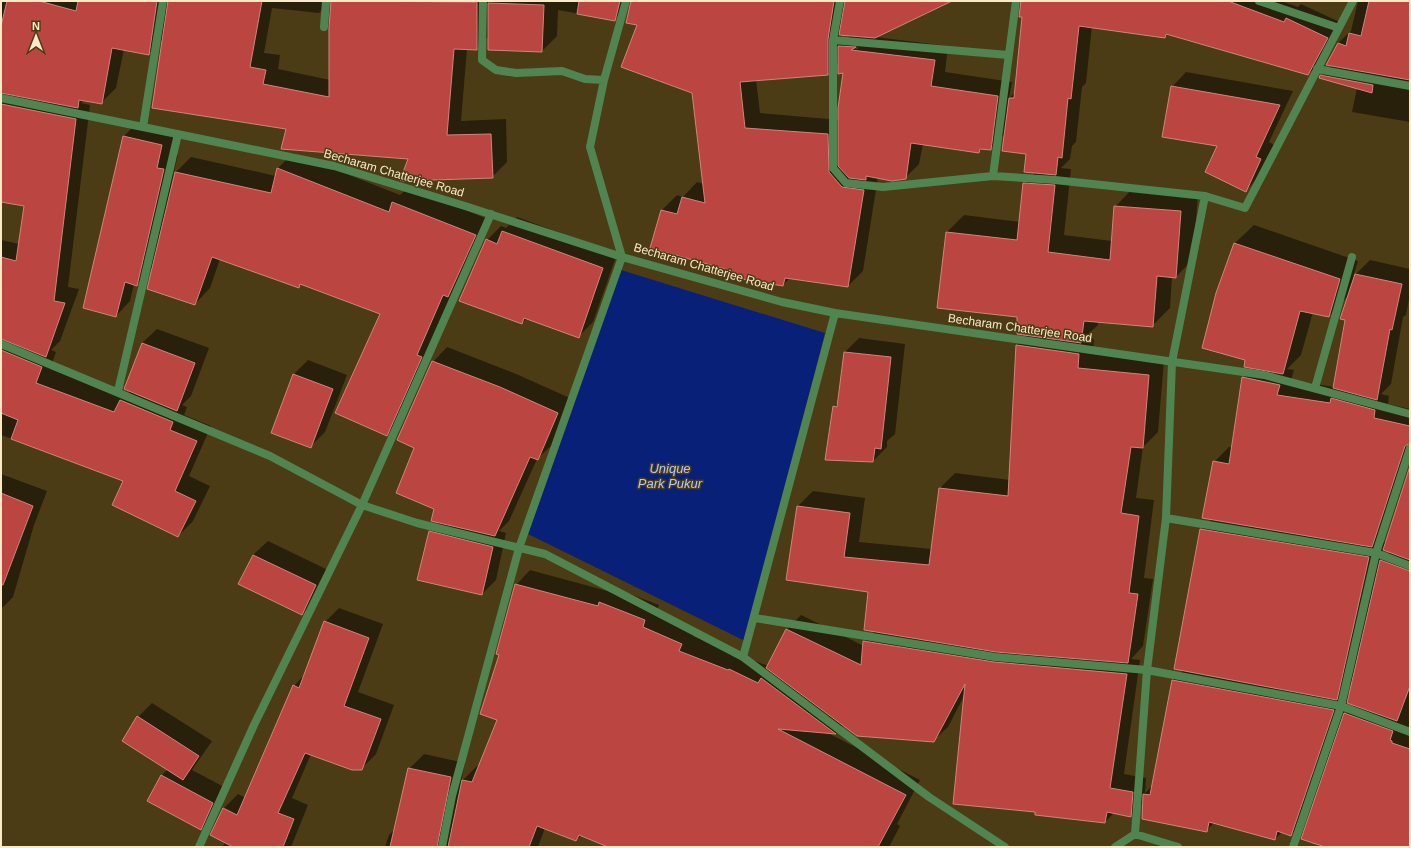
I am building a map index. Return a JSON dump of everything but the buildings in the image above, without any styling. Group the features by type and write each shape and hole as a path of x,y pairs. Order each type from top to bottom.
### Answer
{"street":[{"path":"143,127 163,1"},
{"path":"324,27 326,1"},
{"path":"483,1 482,60 496,70 516,73 562,71 585,79 604,80"},
{"path":"442,847 452,796 519,548 622,257 590,147 604,80 626,1"},
{"path":"840,1 833,40 833,168 846,183 883,187 993,176 1055,180 1205,196 1245,208 1353,1"},
{"path":"993,176 1016,1"},
{"path":"1260,1 1338,28"},
{"path":"833,40 1008,55"},
{"path":"1317,69 1410,86"},
{"name":"Becharam Chatterjee Road","path":"1,98 334,166 491,214 622,257 782,302 835,313 1264,375 1410,414"},
{"path":"118,391 178,134"},
{"path":"1135,834 1146,670 1166,518 1172,362 1205,196"},
{"path":"199,847 254,725 362,505 491,214"},
{"path":"1315,388 1352,257"},
{"path":"743,657 755,618 835,313"},
{"path":"1,344 118,391 270,456 362,505 417,523 545,554 743,657 929,797 1005,847"},
{"path":"1293,847 1341,706 1376,553 1410,448"},
{"path":"1166,518 1376,553 1410,566"},
{"path":"755,618 995,657 1146,670 1341,706 1410,732"},
{"path":"1115,847 1135,834 1178,847"}],"water":[{"name":"Unique Park Pukur","path":"621,270 825,333 745,641 528,534"}]}
